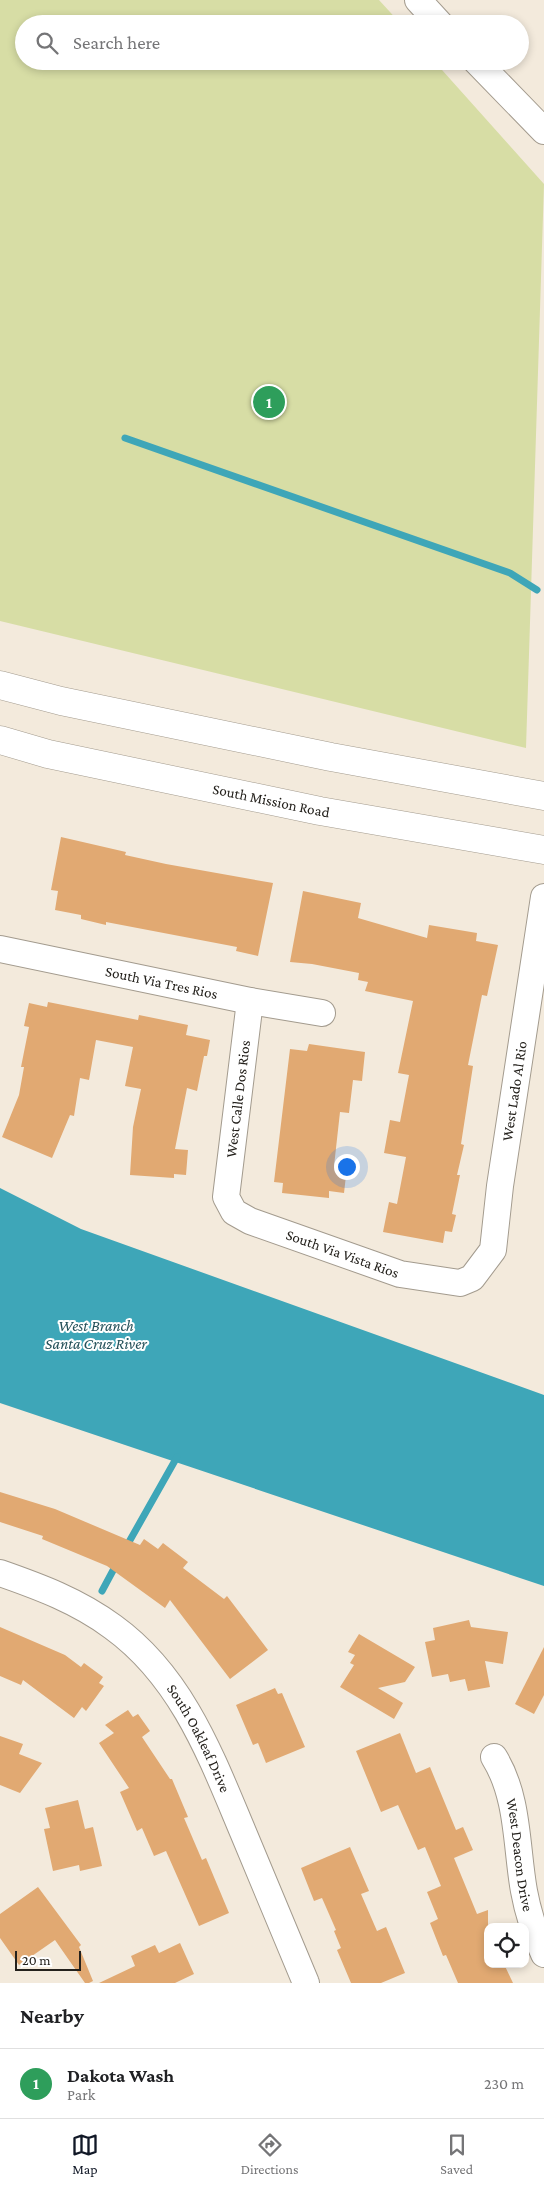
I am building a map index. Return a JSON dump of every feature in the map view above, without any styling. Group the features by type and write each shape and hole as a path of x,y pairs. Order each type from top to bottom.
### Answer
{"main road":[{"path":"0,685 61,701 330,757 544,796"},
{"name":"South Mission Road","path":"0,740 48,754 320,811 544,850"}],"street":[{"path":"418,0 432,15"},
{"path":"485,70 544,131"},
{"name":"West Lado Al Rio","path":"472,1278 493,1250 500,1186 544,897"},
{"name":"South Via Tres Rios","path":"0,949 250,1001 322,1013"},
{"name":"West Calle Dos Rios","path":"226,1197 250,1001"},
{"name":"South Via Vista Rios","path":"226,1197 234,1212 250,1220 400,1274 460,1283 472,1278"},
{"name":"South Oakleaf Drive","path":"0,1573 66,1598 92,1612 137,1647 177,1694 206,1745 306,1983"},
{"name":"West Deacon Drive","path":"494,1757 502,1769 511,1798 526,1900 536,1935 544,1954"}],"green space":[{"path":"0,0 379,0 393,15 15,15 15,70 442,70 544,184 526,748 0,621"}],"water":[{"name":"West Branch Santa Cruz River","path":"0,1188 81,1229 544,1395 544,1586 0,1403"}],"building":[{"path":"61,837 126,852 125,855 166,864 273,883 258,956 236,951 237,947 106,922 106,925 81,919 81,915 55,910 58,891 51,890"},
{"path":"303,891 361,903 358,918 427,938 429,925 477,933 476,941 498,945 487,996 482,995 468,1065 473,1066 461,1144 464,1145 457,1175 460,1175 452,1214 456,1215 452,1232 445,1231 443,1243 383,1232 389,1202 397,1204 406,1157 384,1153 390,1120 400,1122 409,1075 398,1073 413,1001 365,991 368,982 358,980 359,973 290,962"},
{"path":"48,1002 138,1020 139,1015 188,1025 186,1035 210,1040 207,1056 204,1056 197,1091 187,1088 175,1149 188,1150 186,1175 174,1174 174,1178 130,1175 133,1127 141,1089 125,1086 133,1047 96,1040 89,1080 80,1078 74,1116 70,1115 52,1158 2,1137 19,1095 24,1067 21,1067 29,1027 24,1026 29,1003 47,1007"},
{"path":"309,1044 365,1052 362,1081 353,1080 349,1113 340,1112 334,1166 347,1167 344,1193 329,1191 329,1198 282,1193 283,1183 274,1182 290,1049 307,1051"},
{"path":"0,1492 55,1509 140,1545 144,1539 158,1549 163,1543 188,1562 183,1568 224,1599 227,1596 268,1650 230,1679 170,1600 165,1608 107,1566 42,1539 43,1536 0,1522"},
{"path":"469,1620 471,1627 508,1632 503,1664 485,1661 490,1687 468,1691 465,1679 450,1682 448,1674 432,1677 425,1642 435,1640 433,1628"},
{"path":"0,1627 65,1655 81,1667 84,1663 103,1677 99,1683 104,1686 86,1711 82,1707 74,1718 23,1680 21,1685 0,1676"},
{"path":"359,1634 415,1667 405,1682 378,1688 403,1703 394,1719 340,1687 354,1665 350,1663 355,1655 348,1652"},
{"path":"544,1647 544,1695 534,1714 515,1704"},
{"path":"275,1688 278,1694 282,1693 305,1747 266,1763 258,1743 253,1745 236,1705"},
{"path":"128,1710 133,1717 138,1714 150,1731 142,1737 170,1779 172,1779 188,1817 184,1818 202,1860 206,1858 229,1913 199,1926 166,1851 154,1856 142,1828 137,1831 120,1792 129,1788 99,1743 114,1733 105,1725"},
{"path":"400,1733 416,1773 430,1767 456,1830 463,1827 473,1850 454,1858 477,1914 488,1910 488,1923 484,1923 484,1968 506,1968 513,1983 458,1983 446,1955 443,1956 430,1923 438,1919 427,1892 441,1886 425,1847 418,1850 398,1805 381,1812 356,1751"},
{"path":"0,1736 23,1744 19,1754 42,1763 20,1793 0,1785"},
{"path":"78,1800 85,1829 93,1827 102,1866 80,1871 79,1865 53,1871 44,1829 50,1828 45,1808"},
{"path":"350,1847 369,1891 361,1894 377,1931 386,1927 405,1973 381,1983 351,1983 337,1950 341,1948 334,1931 336,1930 322,1898 314,1901 301,1868"},
{"path":"38,1887 81,1945 79,1947 93,1981 85,1983 55,1940 19,1965 0,1938 0,1914"},
{"path":"180,1943 194,1974 175,1983 99,1983 135,1966 131,1956 155,1945 159,1953"}],"waterway":[{"path":"125,438 510,573 537,590"},
{"path":"125,1549 177,1457"},
{"path":"102,1591 117,1563"}],"place":[{"name":"Dakota Wash","path":"269,402"}]}
